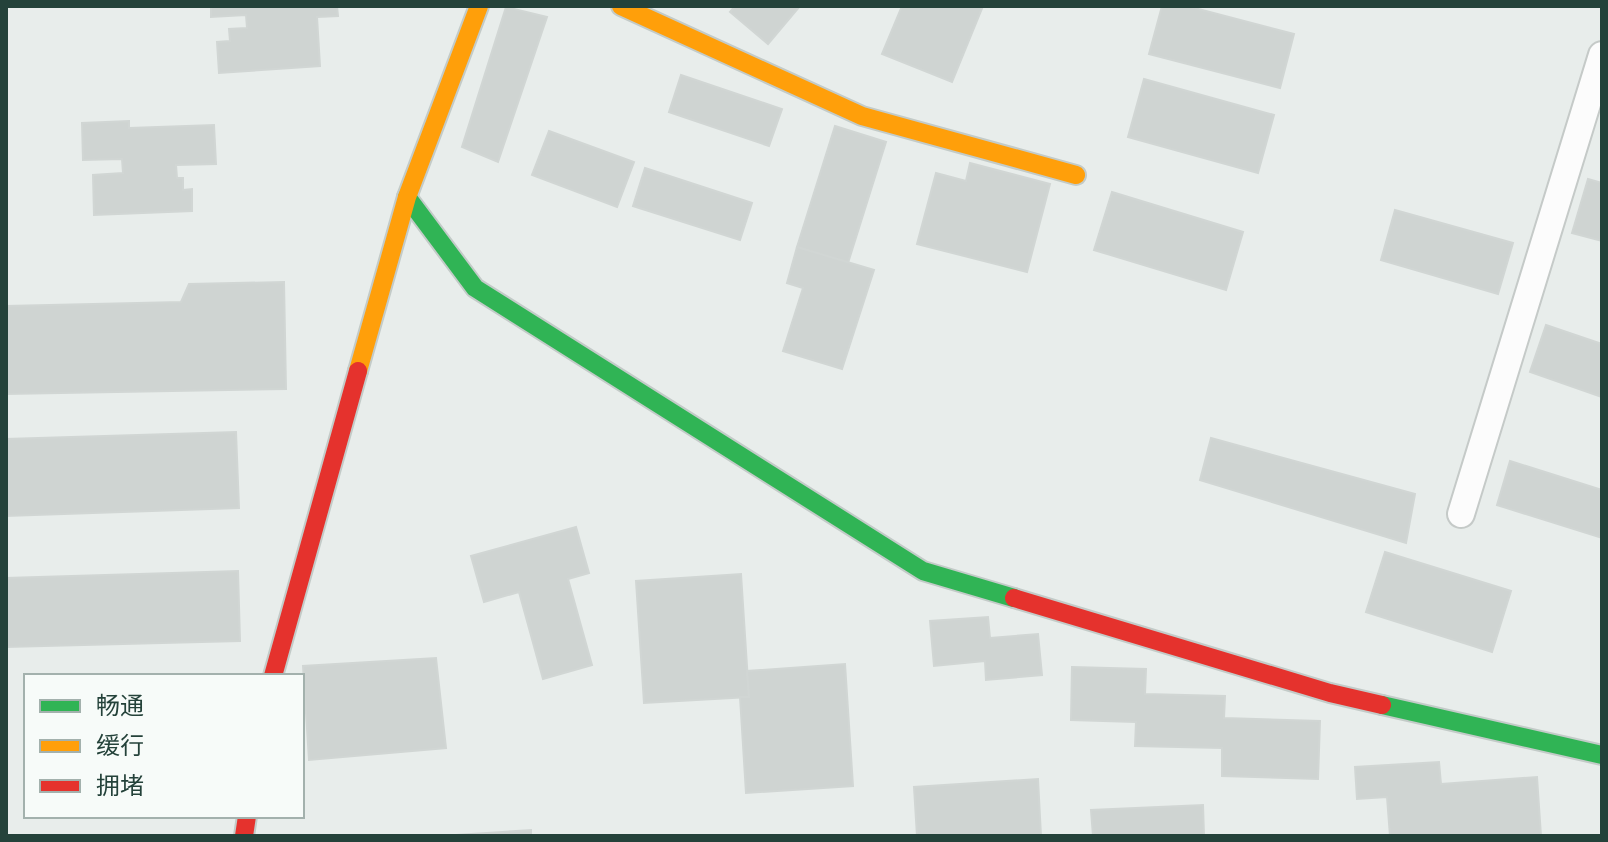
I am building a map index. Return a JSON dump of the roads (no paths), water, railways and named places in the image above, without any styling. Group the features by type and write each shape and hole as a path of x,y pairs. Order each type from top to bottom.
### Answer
{"street":[{"path":"274,674 407,197 479,6"},
{"path":"621,6 862,116 1076,175"},
{"path":"1461,514 1602,55"},
{"path":"407,197 475,288 923,571 1330,693 1602,755"}]}
